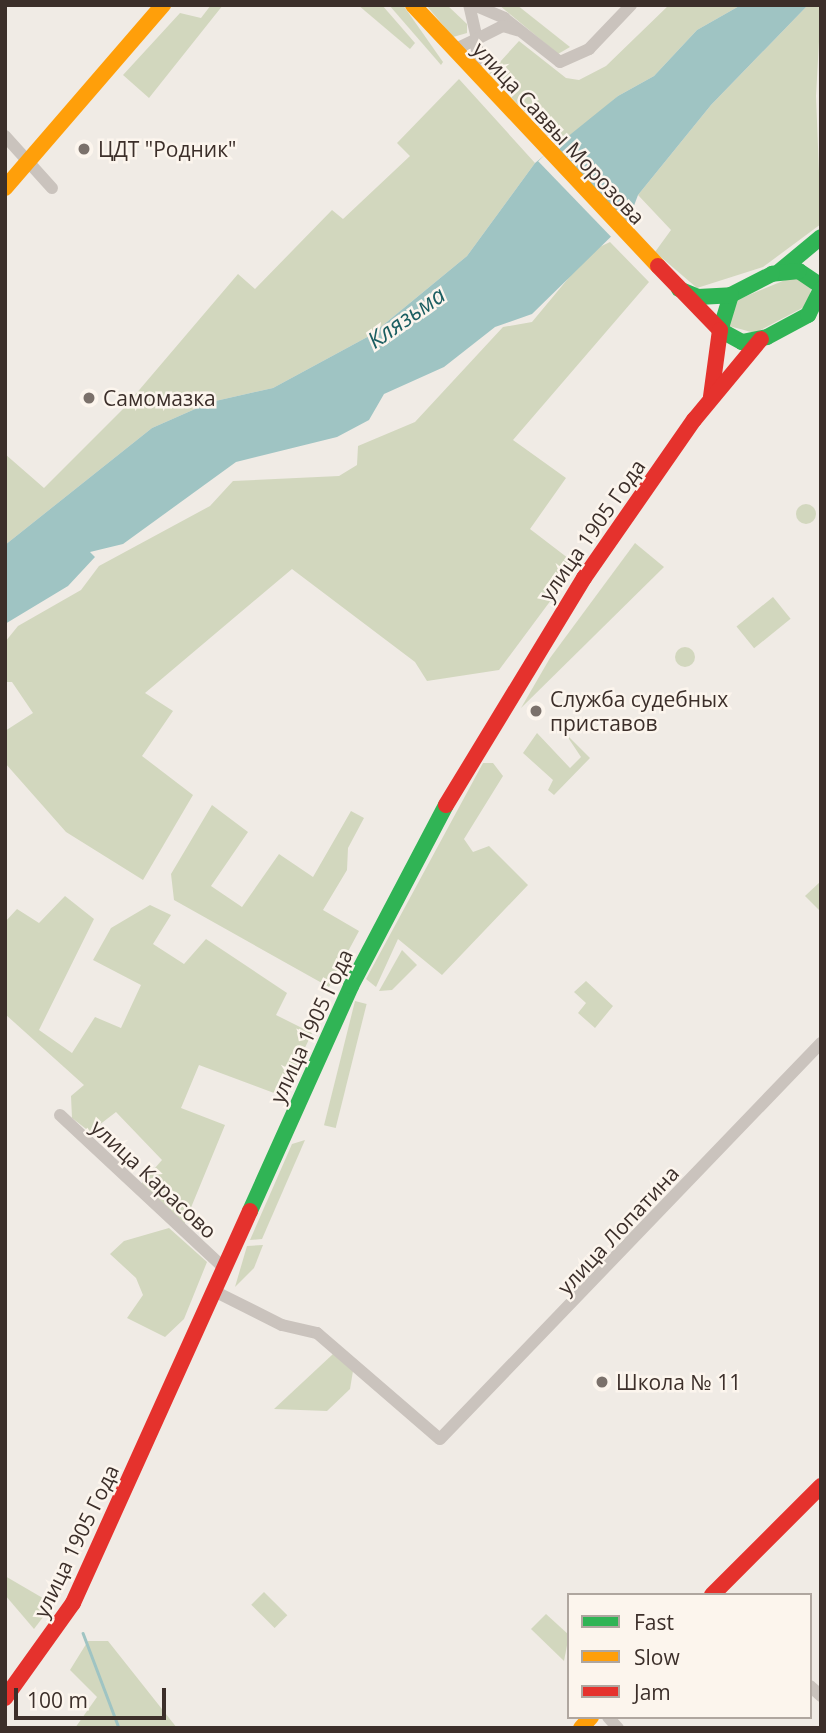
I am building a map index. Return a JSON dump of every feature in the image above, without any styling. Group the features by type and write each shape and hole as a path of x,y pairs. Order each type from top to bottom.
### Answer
{"street":[{"path":"5,188 163,5"},
{"name":"улица Саввы Морозова","path":"413,5 520,126 647,260 720,330"},
{"path":"469,5 477,39 472,61 481,83"},
{"path":"474,5 523,33 555,59 573,60 589,49 631,5"},
{"path":"454,50 503,26 523,33"},
{"path":"5,136 30,160 52,188"},
{"path":"675,288 698,297 732,295 780,271 821,237"},
{"path":"780,271 806,272 821,288 800,321"},
{"path":"710,400 720,312 732,295"},
{"path":"720,330 742,342 761,339 800,321 821,318"},
{"name":"улица 1905 Года","path":"5,1698 73,1603 351,986 477,745 527,661 710,400 761,339"},
{"name":"улица Лопатина","path":"214,1290 282,1325 317,1334 440,1439 821,1043"},
{"name":"улица Карасово","path":"60,1115 224,1268"},
{"path":"714,1593 821,1486"}],"green space":[{"path":"211,5 223,5 149,98 123,75 180,13 201,18"},
{"path":"358,5 382,5 415,43 410,49"},
{"path":"389,5 403,5 443,62 441,65"},
{"path":"426,5 447,5 467,24 467,33 453,37"},
{"path":"499,5 517,5 570,47 558,54"},
{"path":"669,5 741,5 697,30 654,76 618,96 559,148 489,74 519,41 566,78 579,80 606,66"},
{"path":"808,5 821,5 816,96 821,224 763,267 697,288 655,252 671,230 638,195 711,105"},
{"path":"459,79 535,163 467,256 371,335 273,388 211,402 152,428 5,545 5,454 44,488 123,409 238,274 255,289 332,210 343,219 410,156 397,143"},
{"path":"610,242 649,282 513,440 566,478 530,529 577,565 499,670 427,681 415,662 292,569 145,693 173,711 142,756 193,795 143,880 66,832 5,763 5,731 33,713 12,682 5,682 5,642 18,626 81,590 99,566 210,506 233,481 339,476 357,465 358,446 415,422 503,327 532,322 591,251"},
{"path":"795,276 811,289 808,305 755,333 729,326 727,309 739,299"},
{"path":"806,504 813,507 816,514 813,521 806,524 799,521 796,514 799,507"},
{"path":"635,543 664,567 521,708 550,658"},
{"path":"773,597 791,619 754,648 736,627"},
{"path":"685,647 692,650 695,657 692,664 685,667 678,664 675,657 678,650"},
{"path":"537,733 570,768 581,757 565,733 590,758 554,795 548,790 553,780 523,753"},
{"path":"483,763 493,763 503,776 464,839 473,852 489,846 528,885 442,975 398,939 376,987 366,979"},
{"path":"212,805 248,832 211,886 242,907 279,854 313,877 351,811 364,818 348,848 347,870 323,910 359,931 329,987 174,900 171,874"},
{"path":"821,881 821,912 805,896"},
{"path":"65,896 94,919 39,1030 72,1053 95,1017 121,1028 141,985 93,960 111,928 150,905 171,915 153,944 184,964 206,939 287,993 276,1015 312,1033 282,1096 199,1065 181,1108 225,1125 183,1227 141,1184 162,1160 116,1112 90,1132 72,1118 71,1096 84,1085 5,1014 5,922 17,909 39,923"},
{"path":"402,950 417,965 392,990 379,991"},
{"path":"586,981 613,1006 595,1028 578,1013 586,1003 574,992"},
{"path":"355,1001 367,1004 336,1128 324,1125"},
{"path":"305,1140 262,1239 250,1240 292,1144"},
{"path":"169,1228 207,1262 184,1319 165,1337 127,1318 143,1295 136,1278 110,1254 124,1241"},
{"path":"263,1245 254,1268 235,1287 247,1246"},
{"path":"333,1354 353,1371 350,1389 327,1411 274,1409"},
{"path":"5,1576 53,1604 34,1629 5,1595"},
{"path":"264,1592 287,1615 275,1628 251,1605"},
{"path":"546,1614 567,1633 564,1661 531,1629"},
{"path":"88,1641 108,1641 177,1728 75,1728 97,1697 70,1670"}],"water":[{"name":"Клязьма","path":"741,5 808,5 711,105 638,195 629,219 532,314 495,327 444,367 384,394 369,420 337,437 236,462 123,544 90,552 95,557 68,586 5,624 5,545 152,428 211,402 273,388 371,335 467,256 535,163 618,96 654,76 697,30"}],"pier":[{"path":"554,146 629,224 613,239 538,161"}],"waterway":[{"path":"83,1633 119,1728"}],"traffic: fast":[{"path":"780,271 821,237"},
{"path":"821,286 799,271 772,274 731,295 720,330 742,342 767,337 808,315 821,289"},
{"path":"679,289 698,297 731,295"},
{"path":"250,1211 351,986 446,805"}],"traffic: slow":[{"path":"5,188 163,5"},
{"path":"413,5 658,266"},
{"path":"581,1728 589,1719"}],"traffic: jam":[{"path":"658,266 720,330 711,397"},
{"path":"446,805 584,578 694,420 761,339"},
{"path":"5,1698 73,1603 250,1211"},
{"path":"714,1593 821,1486"}],"place":[{"name":"ЦДТ \"Родник\"","path":"84,149"},
{"name":"Самомазка","path":"89,398"},
{"name":"Служба судебных приставов","path":"536,711"},
{"name":"Школа № 11","path":"602,1382"}]}
